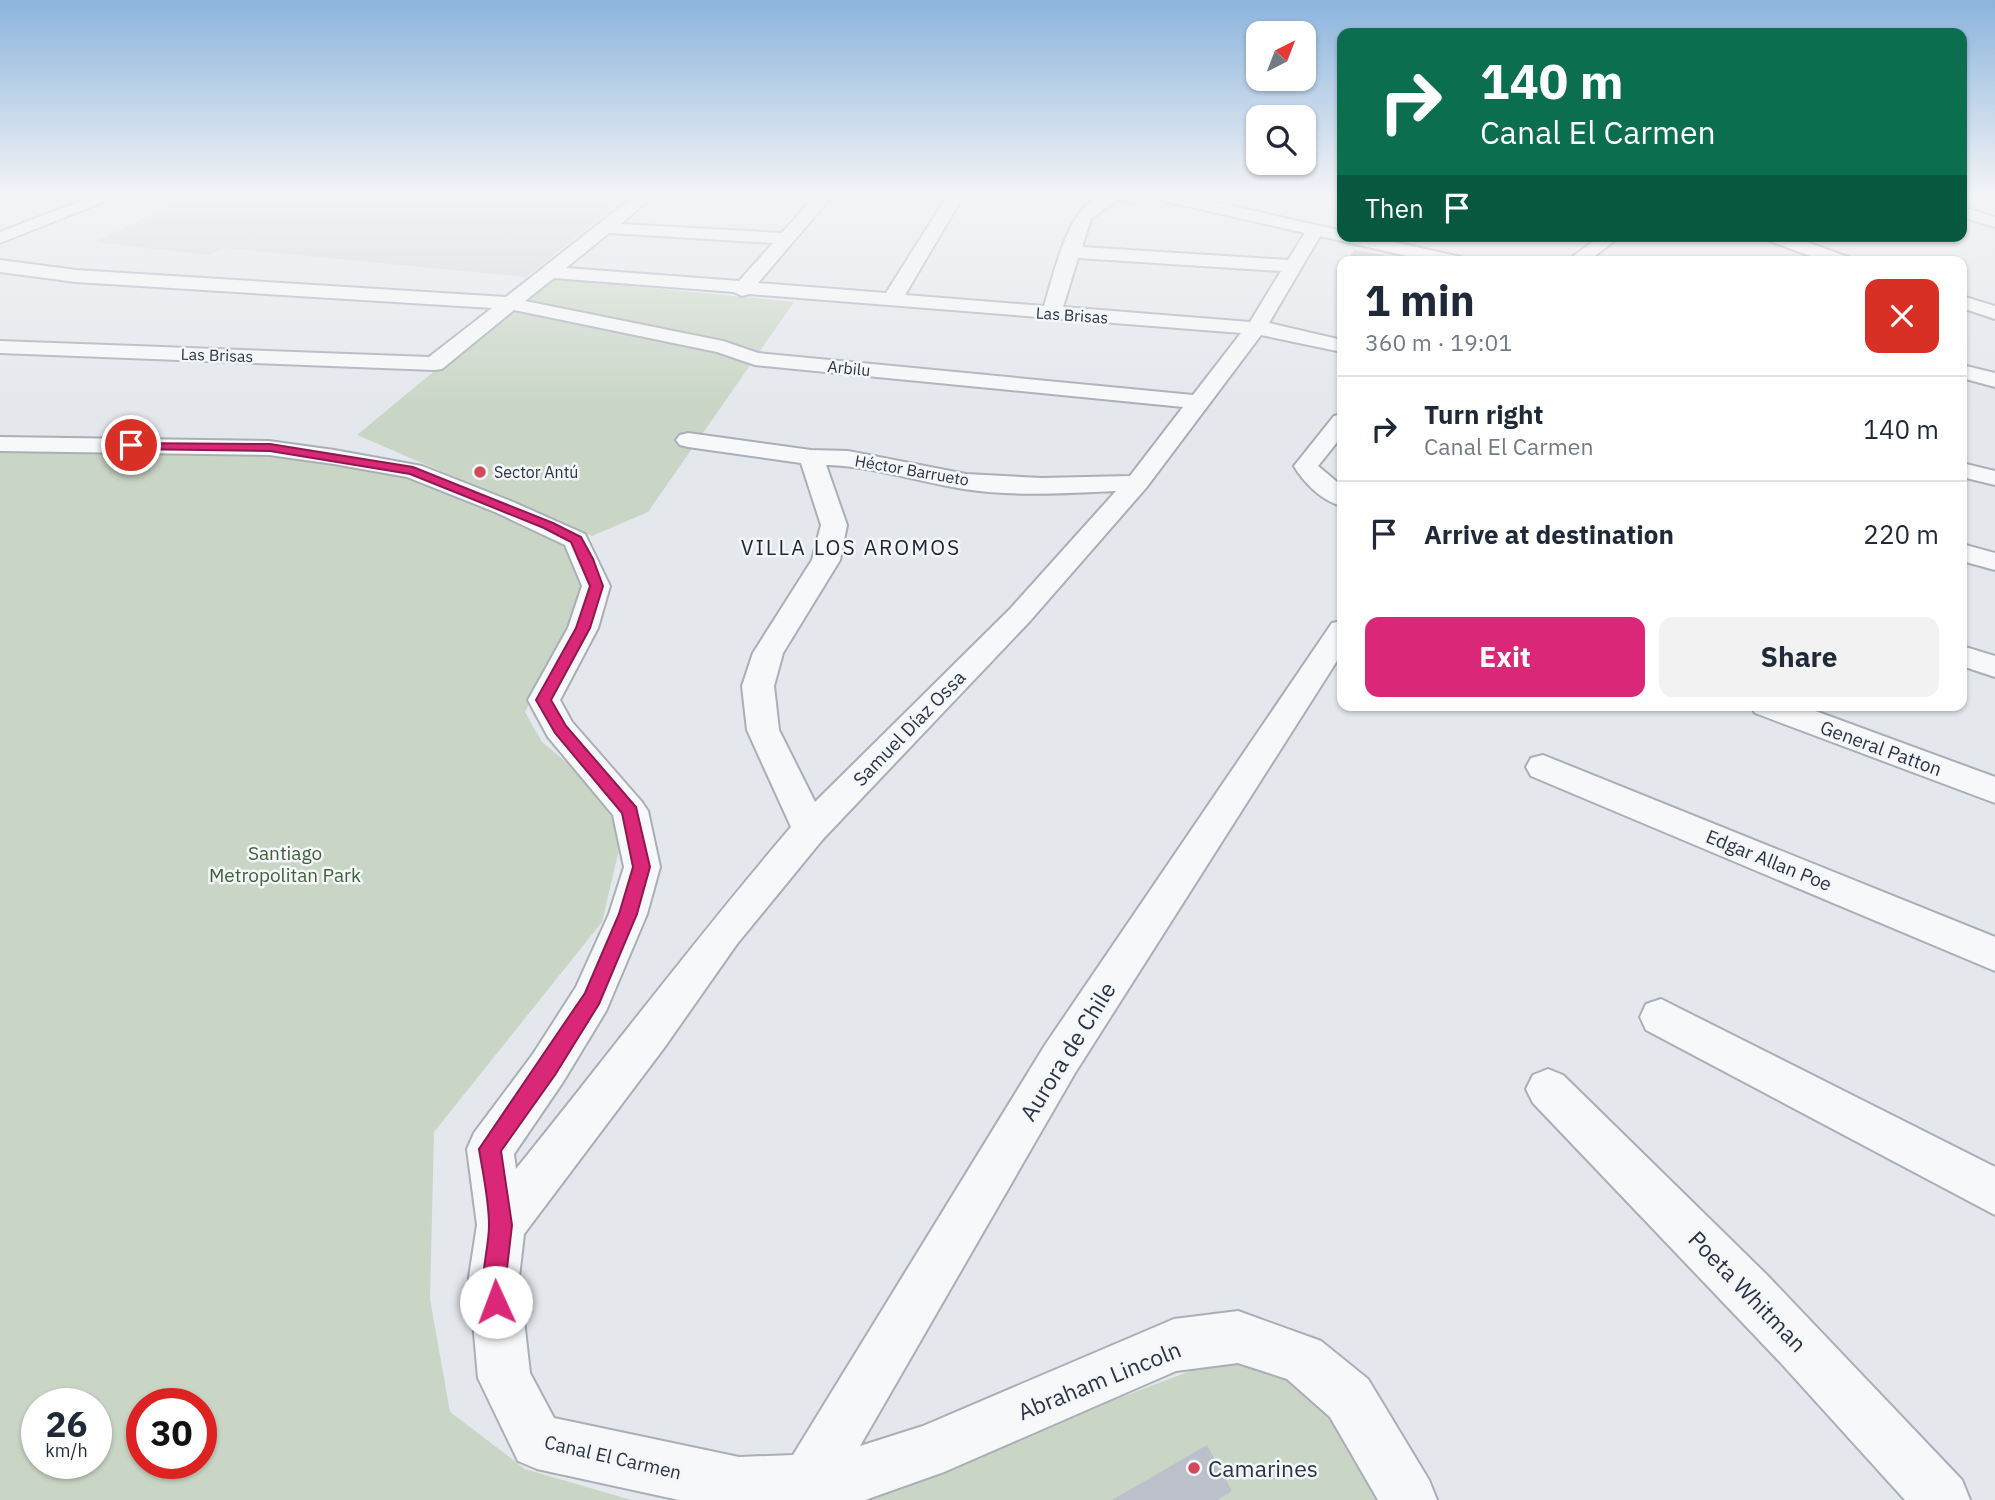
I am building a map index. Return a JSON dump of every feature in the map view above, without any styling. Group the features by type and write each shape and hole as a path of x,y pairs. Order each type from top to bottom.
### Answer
{"street":[{"path":"507,303 557,266"},
{"path":"742,290 763,266"},
{"path":"891,302 913,266"},
{"path":"1051,313 1066,266"},
{"name":"Samuel Díaz Ossa","path":"501,1225 649,1035 723,933 810,829 1020,615 1137,483 1256,328 1293,266"},
{"name":"Arbilu","path":"0,267 76,276 507,303 723,347 755,359 1197,402"},
{"name":"Las Brisas","path":"549,272 891,302 1256,328 1276,330 1337,345"},
{"name":"Las Brisas","path":"0,346 433,363 507,303"},
{"path":"1967,304 1995,313"},
{"path":"1337,427 1306,466 1312,476 1337,494"},
{"name":"Héctor Barrueto","path":"688,440 811,457 848,458 966,482 1042,486 1137,483"},
{"name":"Canal El Carmen","path":"0,444 270,448 347,460 413,471 504,507 576,540 596,586 583,628 544,700 560,729 630,811 642,867 628,914 592,998 548,1068 490,1149 501,1225 494,1277 504,1378 537,1441 739,1485 808,1482"},
{"path":"810,829 763,730 758,686 768,653 826,560 834,525 811,457"},
{"path":"1967,471 1995,478"},
{"path":"1967,554 1995,562"},
{"name":"Aurora de Chile","path":"808,1482 1060,1059 1337,638"},
{"path":"1967,658 1995,667"},
{"name":"General Patton","path":"1782,711 1995,790"},
{"name":"Edgar Allan Poe","path":"1543,767 1995,954"},
{"path":"1661,1017 1995,1192"},
{"name":"Poeta Whitman","path":"1548,1089 1752,1293 1870,1418 1942,1500"},
{"name":"Abraham Lincoln","path":"808,1482 853,1476 925,1453 1174,1345 1238,1336 1303,1359 1349,1398 1409,1500"}],"shaded area":[{"path":"411,266 540,266 526,277"}],"green space":[{"path":"547,278 794,302 648,512 592,536 357,435"},
{"name":"Santiago Metropolitan Park","path":"0,439 311,460 362,467 400,476 453,495 572,546 588,587 525,712 542,742 600,790 621,841 602,922 434,1132 430,1299 450,1412 525,1469 631,1500 0,1500"},
{"path":"1261,1359 1309,1383 1389,1500 851,1500 1214,1362"}],"building":[{"name":"Camarines","path":"1207,1445 1232,1491 1217,1500 1112,1500"}],"place":[{"name":"Sector Antú","path":"480,472"},
{"name":"Camarines","path":"1194,1468"}],"district":[{"name":"VILLA LOS AROMOS","path":"851,547"}],"route":[{"path":"131,445 270,448 413,471 549,526 576,540 587,559 596,586 583,628 544,700 560,729 630,811 642,867 628,914 592,998 548,1068 490,1149 501,1225 494,1277 496,1302"}]}
